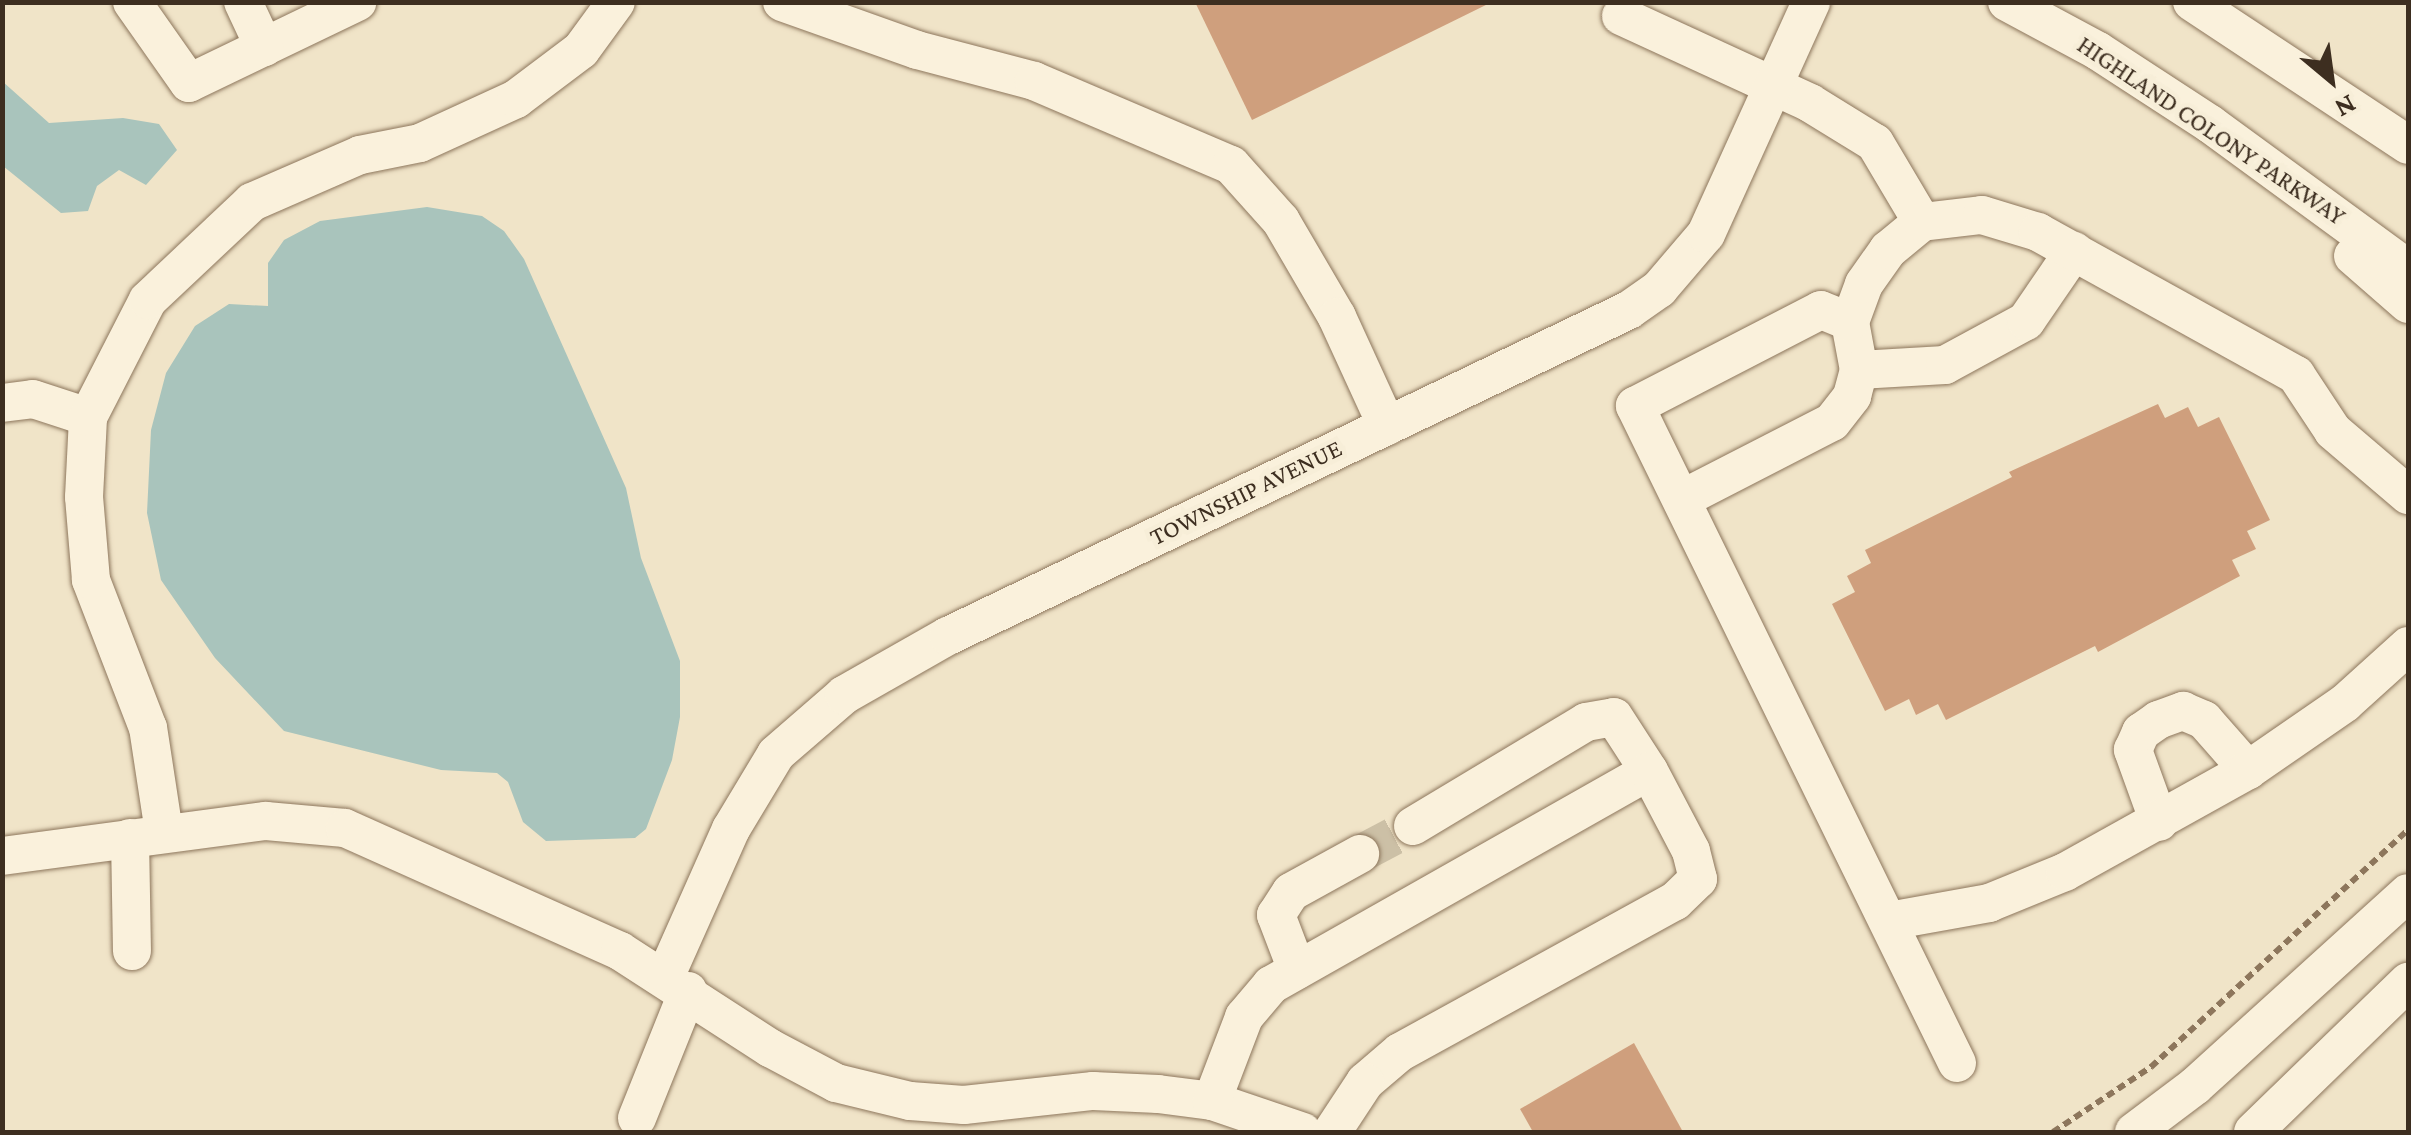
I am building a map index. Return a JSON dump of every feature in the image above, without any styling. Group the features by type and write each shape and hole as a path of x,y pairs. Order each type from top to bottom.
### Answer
{"street":[{"path":"132,2 189,83 356,2"},
{"path":"244,2 264,47"},
{"path":"132,951 147,835 148,728 90,580 84,497 88,417 148,300 252,202 360,155 420,143 516,99 581,50 616,2"},
{"path":"782,2 917,50 1034,81 1230,166 1281,221 1337,317 1387,426"},
{"name":"TOWNSHIP AVENUE","path":"636,1118 730,829 776,754 844,695 948,636 1629,310 1659,289 1706,234 1769,84 1811,2"},
{"name":"HIGHLAND COLONY PARKWAY","path":"2007,2 2098,50 2290,177 2408,269"},
{"path":"2192,2 2408,145"},
{"path":"1621,16 1769,84 1876,143 1922,222"},
{"path":"2290,177 2327,234 2408,304"},
{"path":"1684,498 1832,422 1852,396 1859,370 1850,322 1864,284 1888,250 1922,222 1982,215 2074,250 2296,375 2333,431 2408,495"},
{"path":"1859,370 1945,365 1981,348 2026,321 2074,250"},
{"path":"1850,322 1821,310 1635,406 1684,498 1958,1063"},
{"path":"2,403 33,399 88,417"},
{"path":"1889,921 1989,903 2159,822 2248,770 2345,703 2408,646"},
{"path":"2159,822 2133,750 2141,732 2158,720 2183,710 2204,720 2248,770"},
{"path":"1332,1132 1364,1082 1400,1052 1675,901 1698,880 1692,851 1650,771 1614,717 1586,722 1412,826"},
{"path":"1212,1101 1244,1017 1272,985 1650,771"},
{"path":"2,856 266,820 345,828 495,892 677,983 770,1048 836,1082 910,1101 964,1106 1092,1092 1212,1101 1303,1132"},
{"path":"1298,970 1276,915 1291,892 1360,854"},
{"path":"2134,1132 2195,1086 2408,893"},
{"path":"2253,1132 2408,982"},
{"path":"2266,1132 2408,1015"}],"path":[{"path":"2053,1132 2151,1067 2408,830"}],"water":[{"path":"2,81 49,123 123,118 159,124 177,150 146,185 119,170 97,186 88,211 61,213 3,166"},
{"path":"427,207 482,216 504,231 524,259 626,488 641,558 680,661 680,717 672,760 646,829 635,838 546,841 523,822 508,782 497,773 441,770 284,731 215,658 161,580 147,513 151,430 166,373 195,326 229,304 268,306 268,263 284,240 320,221"}],"building":[{"path":"1195,2 1492,2 1252,120"},
{"path":"2158,404 2165,418 2188,407 2198,427 2219,417 2270,520 2247,531 2256,549 2232,560 2240,576 2098,652 2095,646 1946,720 1938,704 1916,715 1909,699 1885,711 1832,604 1855,592 1847,576 1871,563 1865,550 2012,477 2009,472"},
{"path":"1634,1043 1683,1132 1533,1132 1520,1109"}],"tunnel":[{"path":"1360,854 1413,826"}]}
